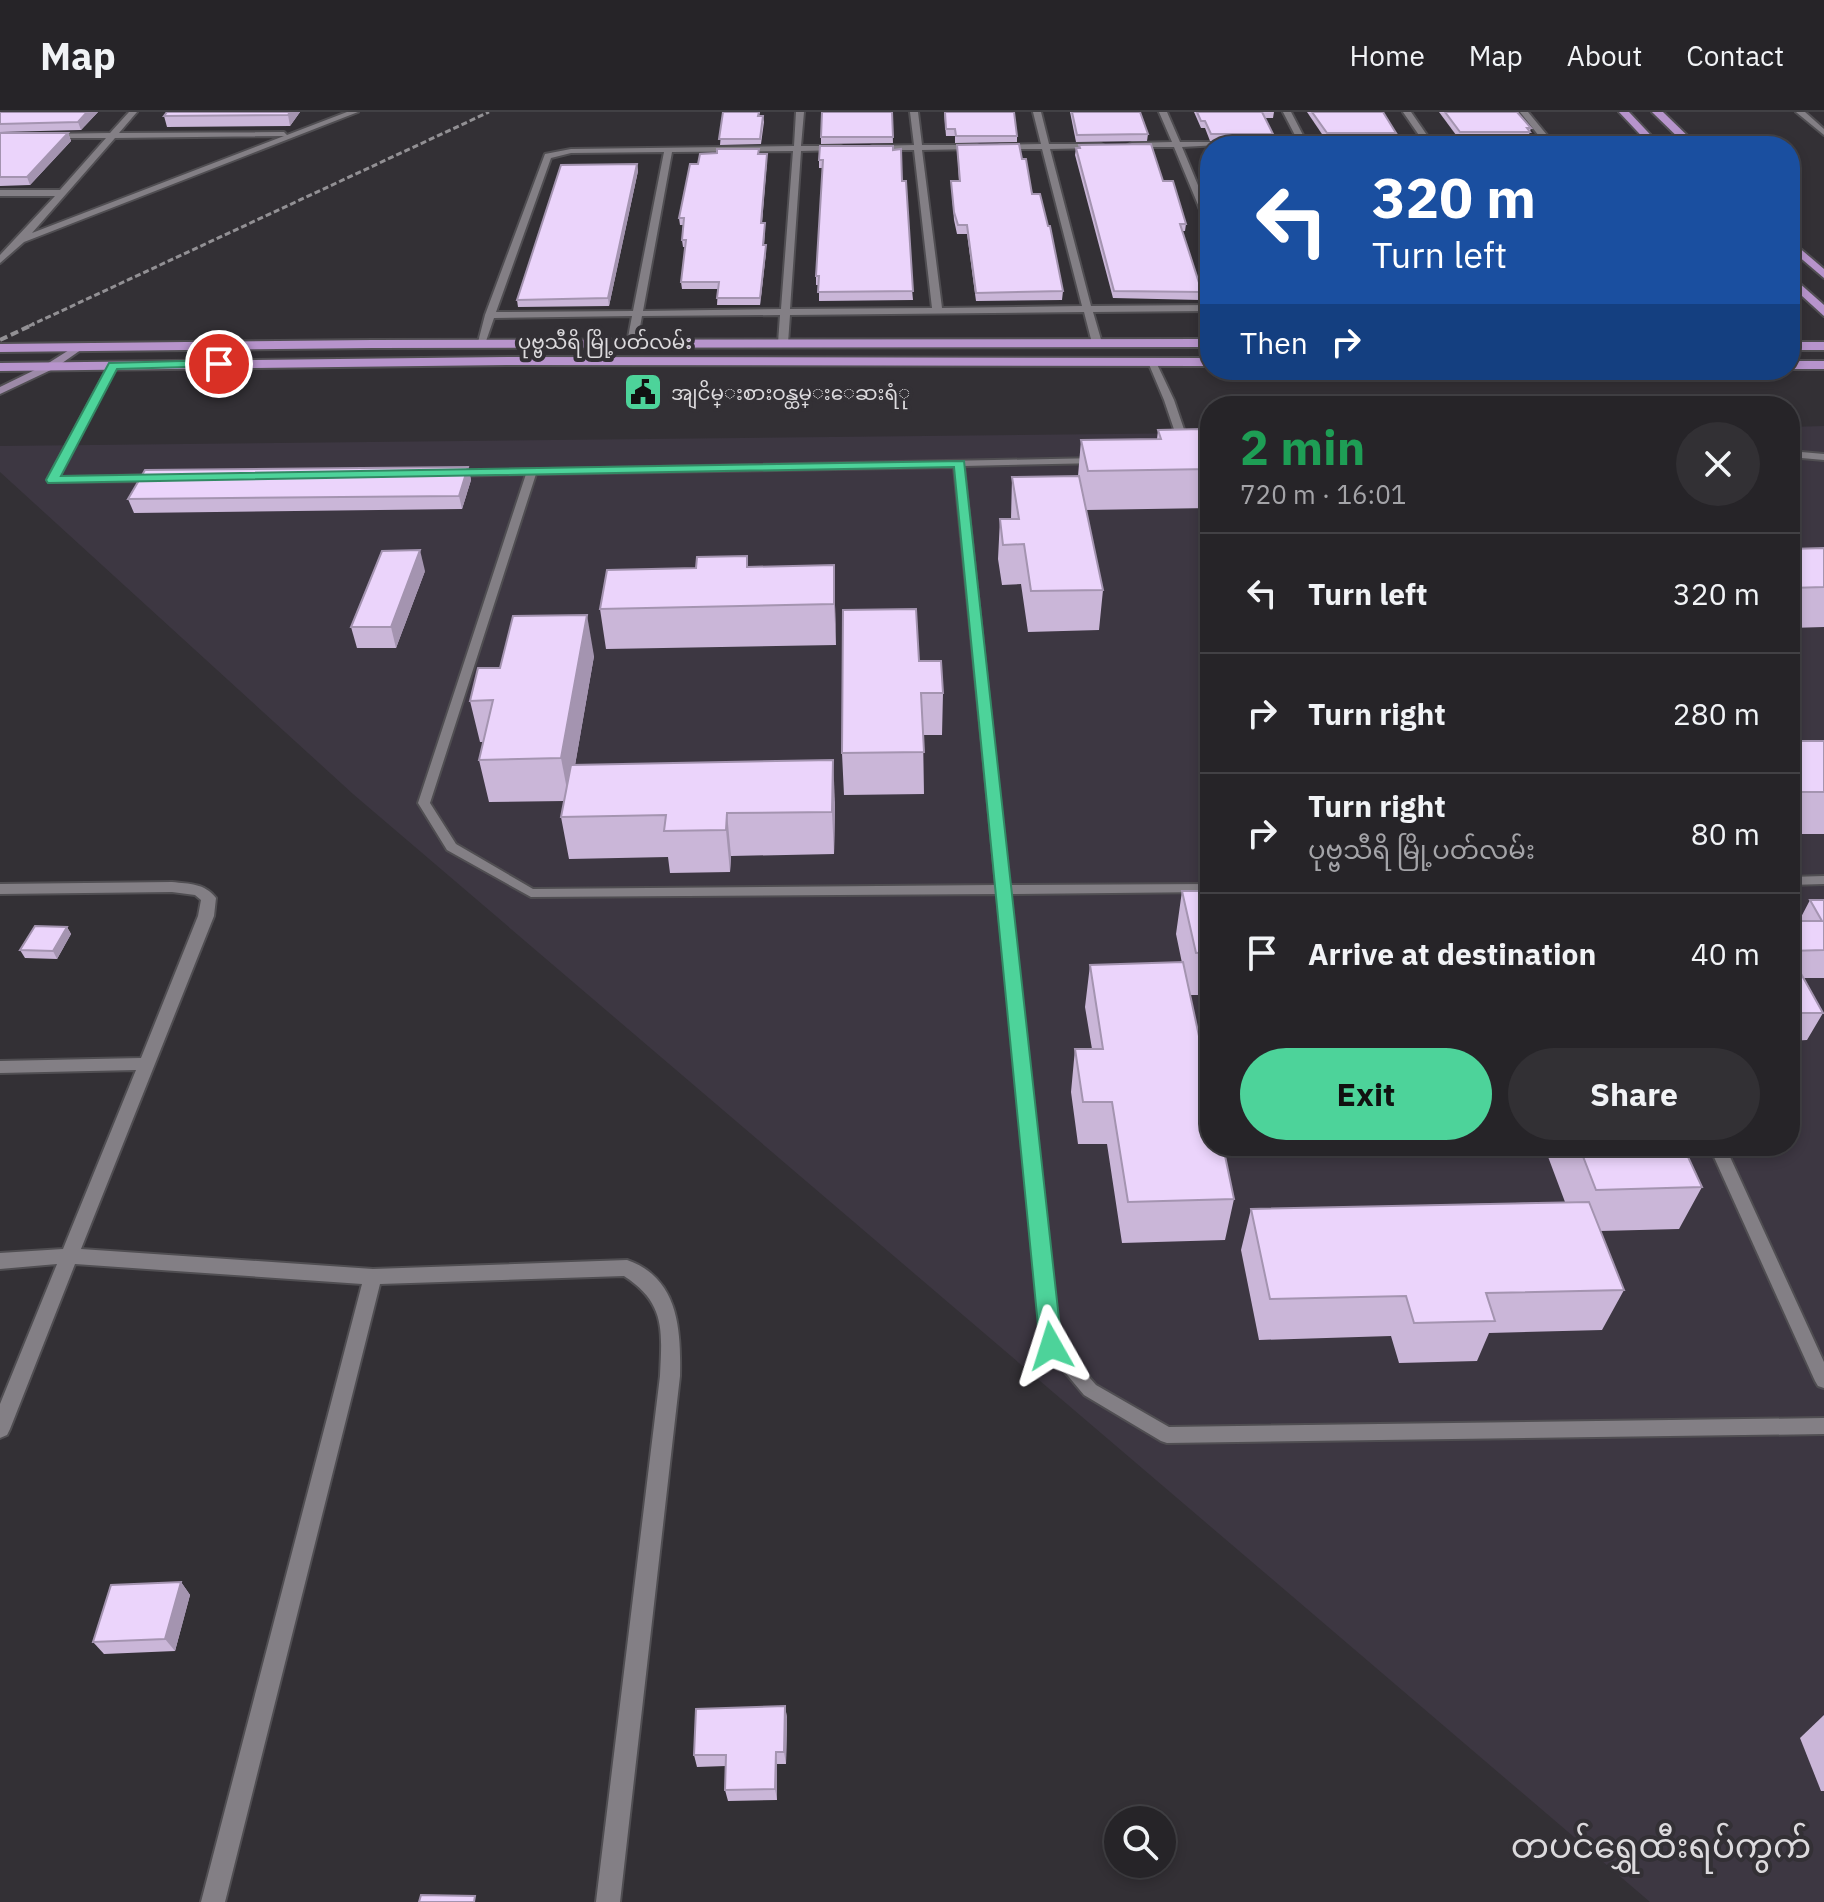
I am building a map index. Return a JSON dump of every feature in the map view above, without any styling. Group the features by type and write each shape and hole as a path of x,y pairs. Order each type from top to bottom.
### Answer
{"main road":[{"path":"1624,112 1647,136"},
{"path":"1657,112 1682,136"},
{"path":"1800,252 1824,275"},
{"path":"1800,288 1824,312"},
{"name":"ပုဗ္ဗသီရိ မြို့ပတ်လမ်း","path":"0,348 1200,343"},
{"path":"1800,346 1824,346"},
{"path":"0,391 51,366 80,347"},
{"name":"ပုဗ္ဗသီရိ မြို့ပတ်လမ်း","path":"0,367 507,361 1200,362"},
{"path":"1800,365 1824,365"}],"street":[{"path":"0,259 21,240 133,112"},
{"path":"21,240 354,112"},
{"path":"783,343 800,112"},
{"path":"914,112 937,309"},
{"path":"1037,112 1097,343"},
{"path":"1163,112 1200,200"},
{"path":"1287,112 1299,136"},
{"path":"1407,112 1424,136"},
{"path":"1524,112 1543,136"},
{"path":"1800,112 1824,133"},
{"path":"31,136 294,134"},
{"path":"480,344 548,156 571,151 1200,144"},
{"path":"632,343 668,150"},
{"path":"0,193 61,193"},
{"path":"490,315 1200,308"},
{"path":"0,889 172,887 199,890 209,898 206,916 0,1429"},
{"path":"0,1067 145,1064"},
{"path":"0,1261 70,1256 373,1277 627,1268 643,1277 664,1298 670,1332 670,1376 608,1902"},
{"path":"213,1902 373,1277"}],"lane":[{"path":"1152,362 1189,459"},
{"path":"113,365 52,480 164,478"},
{"path":"1800,455 1824,457"},
{"path":"436,473 1112,460"},
{"path":"959,464 1051,1346 1090,1390 1167,1435 1824,1426"},
{"path":"532,471 424,803 451,847 531,893 1200,888"},
{"path":"1800,881 1824,880"},
{"path":"1722,1156 1824,1381"}],"shaded area":[{"path":"1824,426 1824,1902 1650,1902 353,794 0,472 0,446 1200,433 1200,1156 1800,1156 1800,427"}],"building":[{"path":"0,112 87,112 78,122 0,124"},
{"path":"167,112 290,112 288,115 164,116"},
{"path":"723,112 759,112 758,116 763,116 760,139 719,139"},
{"path":"822,112 892,112 893,137 821,137"},
{"path":"945,112 1014,112 1017,136 956,136 955,129 946,129"},
{"path":"1072,112 1140,112 1148,134 1077,135"},
{"path":"1197,112 1262,112 1273,134 1211,134"},
{"path":"1312,112 1383,112 1396,133 1327,133"},
{"path":"1445,112 1517,112 1531,128 1527,128 1530,132 1460,132"},
{"path":"0,133 68,133 27,177 0,177"},
{"path":"1019,144 1022,159 1026,159 1032,194 1040,194 1050,226 1063,291 976,293 967,225 958,225 954,212 951,181 960,181 957,145"},
{"path":"1151,144 1163,181 1173,181 1186,224 1180,224 1200,292 1114,291 1076,148 1080,148 1079,145"},
{"path":"820,146 893,146 893,150 901,149 913,291 818,292 819,276 816,276 823,160 819,160"},
{"path":"717,149 759,149 758,154 767,154 761,223 765,223 763,245 766,245 760,298 717,298 719,282 681,282 686,240 682,240 684,218 679,218 690,164 698,164 700,154 717,153"},
{"path":"637,164 608,298 517,300 561,165"},
{"path":"1200,429 1200,469 1088,471 1081,440 1161,439 1158,430"},
{"path":"468,467 459,496 128,499 145,470"},
{"path":"1079,476 1103,590 1031,591 1024,544 1003,545 1000,519 1019,519 1012,477"},
{"path":"1824,548 1824,587 1800,588 1800,549"},
{"path":"420,550 391,627 351,627 382,551"},
{"path":"747,556 747,567 834,565 834,604 600,609 607,570 696,568 697,557"},
{"path":"916,609 919,661 941,661 943,693 921,693 924,752 842,753 843,610"},
{"path":"587,615 561,758 479,760 493,700 470,701 478,668 500,668 513,616"},
{"path":"1800,741 1824,741 1824,792 1800,792"},
{"path":"833,760 832,812 727,813 726,830 664,831 666,815 561,817 571,765"},
{"path":"1182,891 1200,891 1200,953 1196,953"},
{"path":"1810,900 1824,900 1824,950 1800,951 1800,921 1822,921"},
{"path":"35,926 67,927 53,951 20,950"},
{"path":"1183,962 1200,1041 1200,1156 1225,1156 1234,1199 1128,1202 1112,1102 1083,1102 1075,1049 1103,1049 1090,965"},
{"path":"1800,972 1823,1013 1800,1013"},
{"path":"1583,1156 1688,1156 1702,1187 1596,1190"},
{"path":"1589,1202 1624,1290 1486,1293 1495,1321 1414,1323 1406,1296 1270,1299 1251,1209"},
{"path":"181,1582 165,1639 93,1642 111,1585"},
{"path":"785,1706 784,1752 776,1752 775,1789 725,1790 726,1755 694,1755 696,1709"},
{"path":"421,1895 475,1896 474,1902 419,1902"}],"railway":[{"path":"29,326 489,112"},
{"path":"0,340 34,324"}],"place":[{"name":"အျငိမ္းစားဝန္ထမ္းေဆးရံု","path":"643,392"}],"district":[{"name":"တပင်ရွှေထီးရပ်ကွက်","path":"1661,1845"}],"route":[{"path":"219,364 113,365 52,480 959,464 1051,1346"}]}
